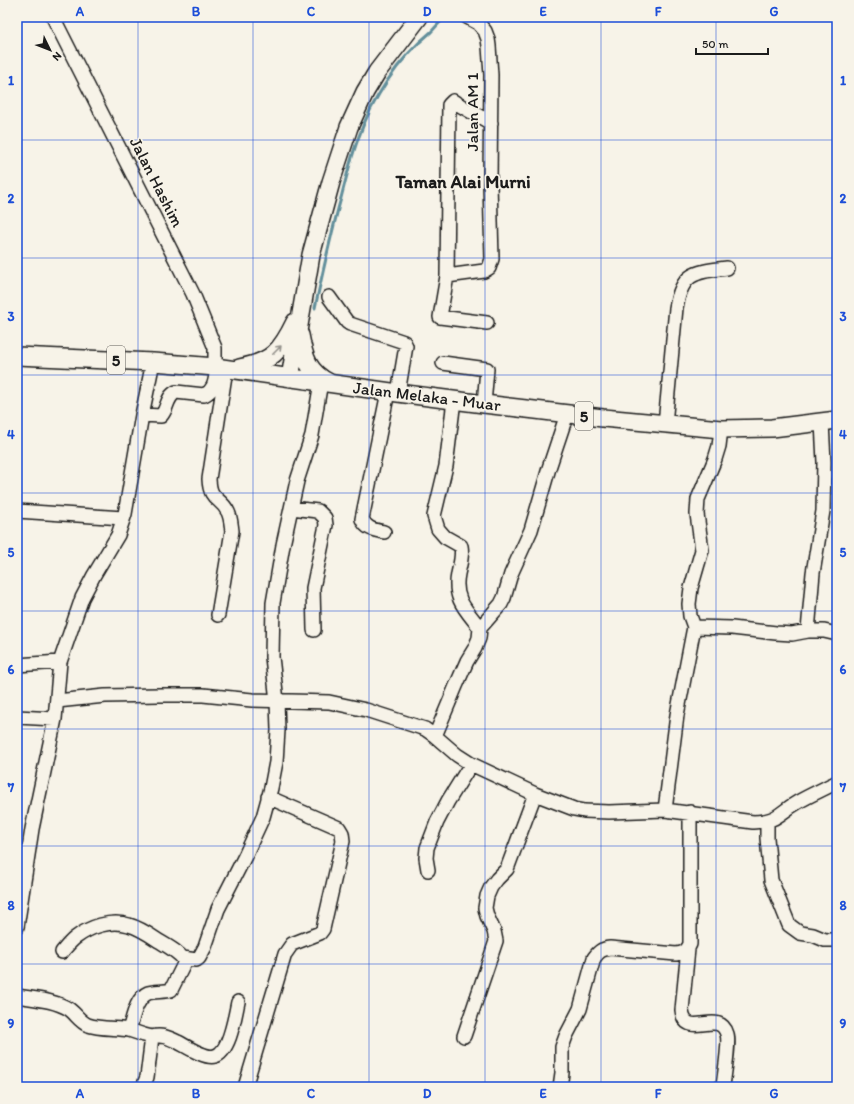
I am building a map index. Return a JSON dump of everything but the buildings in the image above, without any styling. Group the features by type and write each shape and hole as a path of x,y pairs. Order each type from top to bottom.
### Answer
{"main road":[{"path":"290,378 311,255 331,182 349,127 377,72 419,17"},
{"path":"221,373 264,361 277,352 286,340 302,307"},
{"path":"299,327 302,348 307,361 314,373 327,383"},
{"name":"Jalan Melaka - Muar","path":"17,356 153,362 221,373 290,378 567,414 721,429 772,428 830,421"}],"street":[{"name":"Jalan Hashim","path":"53,17 193,294 215,348 221,373 209,479 210,489 214,497 228,510 231,519 232,531 218,615"},
{"name":"Jalan AM 1","path":"446,276 484,271 489,268 492,259 490,183 491,75 488,39 485,31 478,23 467,17"},
{"path":"487,323 440,317 446,276 449,105 453,102 456,103 491,124"},
{"path":"665,424 676,308 679,293 685,282 694,274 706,270 727,268"},
{"path":"329,297 350,324 404,342 406,346 393,392 362,519 364,524 373,530 384,532"},
{"path":"17,928 32,829 55,719 60,662 82,598 118,535 123,518 153,362"},
{"path":"443,363 487,369 484,404"},
{"path":"142,415 163,415 169,397 172,394 180,392 204,395 208,393 212,390 221,373"},
{"path":"62,952 74,939 86,931 118,922 130,925 143,932 166,945 183,958 196,960 199,958 205,946 218,909 263,817 276,762 278,730 277,701 272,656 273,603 297,481 327,383"},
{"path":"454,400 446,466 434,516 438,528 442,533 461,546 462,553 456,585 460,601 480,628"},
{"path":"436,736 467,661 475,648 479,638 480,628 501,604 504,598 511,574 531,530 548,468 567,414"},
{"path":"808,631 813,573 824,510 824,462 830,421"},
{"path":"665,810 677,715 694,627 690,616 689,604 691,588 702,550 697,514 698,499 715,459 721,429"},
{"path":"292,508 318,511 325,518 326,525 313,588 314,630"},
{"path":"17,511 123,518"},
{"path":"694,627 732,628 792,634 808,631 837,634"},
{"path":"17,665 60,662"},
{"path":"57,701 105,696 203,695 252,700 329,702 366,710 425,729 436,736 457,755 471,764 535,794 574,809 584,811 609,812 665,810 690,812 753,822 767,822 776,818 796,803 837,782"},
{"path":"17,717 55,719"},
{"path":"428,870 426,858 427,848 434,829 448,801 471,764"},
{"path":"464,1036 496,941 494,931 485,908 487,896 496,879 507,869 535,794"},
{"path":"245,1087 285,954 292,944 320,933 323,929 343,841 342,833 339,828 268,798"},
{"path":"690,812 690,944 688,949 682,1010 685,1021 689,1024 694,1025 715,1022 724,1028 728,1038 723,1087"},
{"path":"767,822 771,880 789,925 800,933 813,935 825,940 837,940"},
{"path":"560,1087 562,1073 562,1047 580,1009 594,958 598,952 603,949 610,948 676,954 684,953 688,949"},
{"path":"129,1030 141,998 147,993 171,990 185,962 183,958"},
{"path":"17,996 63,1006 82,1022 90,1025 129,1030 152,1037 168,1037 207,1056 215,1056 222,1052 227,1045 238,1002"},
{"path":"143,1087 147,1077 152,1037"}],"waterway":[{"path":"315,308 330,239 355,146 364,124 387,81 397,67 408,54 446,17"}],"district":[{"name":"Taman Alai Murni","path":"463,182"}]}
